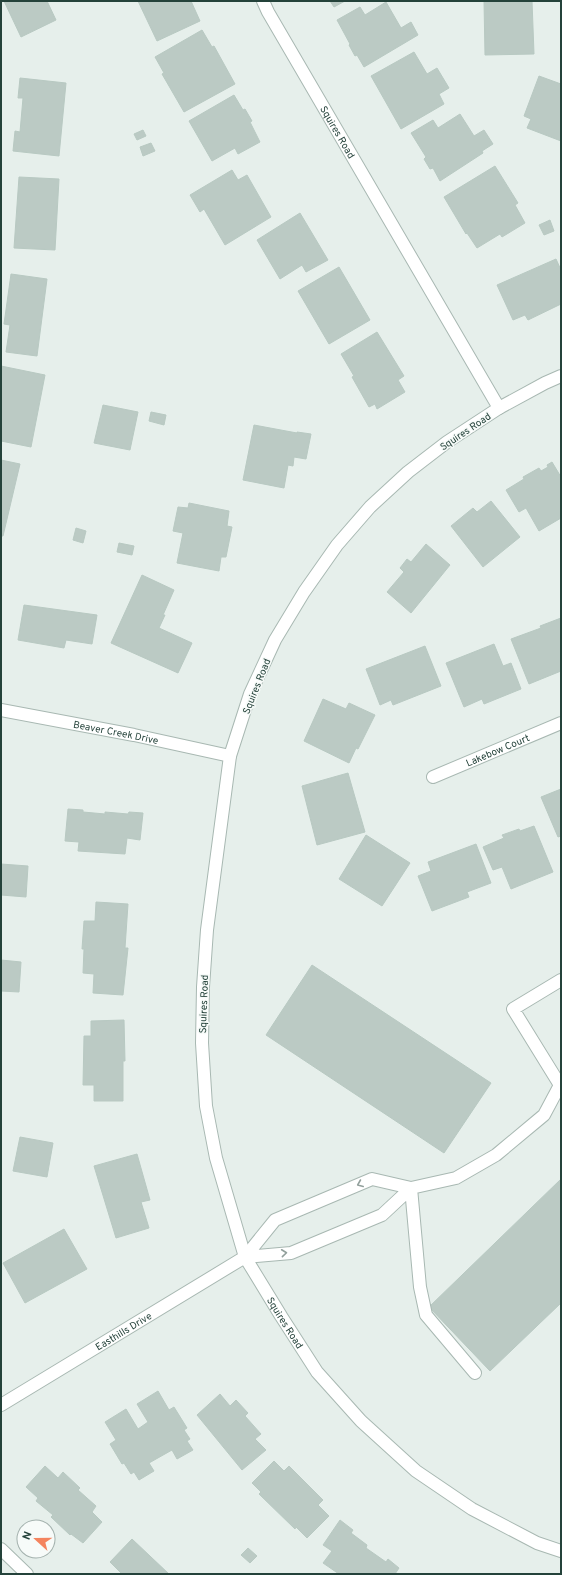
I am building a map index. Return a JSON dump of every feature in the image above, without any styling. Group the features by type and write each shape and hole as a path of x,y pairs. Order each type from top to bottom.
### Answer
{"street":[{"name":"Squires Road","path":"263,1 499,408"},
{"name":"Squires Road","path":"561,376 499,408 447,442 408,472 370,507 337,545 304,592 275,640 250,694 230,756 207,930 203,987 202,1043 206,1106 216,1158 245,1257 317,1372 361,1421 416,1471 472,1508 537,1543 561,1551"},
{"name":"Beaver Creek Drive","path":"1,710 134,735 230,756"},
{"name":"Lakebow Court","path":"433,777 561,723"},
{"path":"245,1257 275,1220 372,1179 411,1188 456,1178 496,1155 544,1115 561,1085 513,1009 561,980"},
{"path":"245,1257 291,1253 368,1221 382,1215 411,1188"},
{"path":"411,1188 420,1287 426,1315 475,1373"},
{"name":"Easthills Drive","path":"1,1405 245,1257"},
{"path":"1,1549 28,1574"}],"building":[{"path":"4,1 47,1 56,20 21,37"},
{"path":"138,1 191,1 200,21 157,41"},
{"path":"330,1 345,1 334,7"},
{"path":"484,1 532,1 534,54 485,55"},
{"path":"386,2 401,28 411,22 418,35 364,67 357,55 355,56 337,20 360,7 365,15"},
{"path":"202,30 212,47 214,46 235,84 184,112 162,74 164,73 155,57"},
{"path":"414,52 427,74 437,68 449,88 439,94 444,104 401,129 371,76"},
{"path":"539,76 561,84 561,141 527,128 531,119 524,116"},
{"path":"20,78 66,83 59,156 13,151 15,131 20,132 23,98 18,98"},
{"path":"234,95 252,121 250,122 260,142 238,154 235,148 212,161 189,121"},
{"path":"460,114 474,136 484,130 493,144 482,151 483,153 440,181 433,168 430,169 424,159 426,157 411,133 433,120 438,128"},
{"path":"143,130 146,136 137,140 134,134"},
{"path":"151,143 155,151 143,156 140,147"},
{"path":"495,166 518,203 515,205 525,223 502,237 500,234 477,248 467,233 466,234 444,197"},
{"path":"232,170 238,180 247,175 271,217 225,245 204,209 200,212 190,195"},
{"path":"19,177 59,179 55,250 14,248"},
{"path":"300,213 328,260 306,272 302,265 280,279 257,240"},
{"path":"550,220 554,231 544,235 539,225"},
{"path":"556,259 561,270 561,304 528,320 525,315 513,320 497,285"},
{"path":"339,267 370,320 329,344 298,291"},
{"path":"11,274 47,279 37,356 6,352 10,325 4,324"},
{"path":"377,332 404,376 398,380 405,392 377,409 375,404 369,407 352,377 354,376 341,354"},
{"path":"1,366 45,375 31,447 1,441"},
{"path":"103,405 138,412 130,450 94,443"},
{"path":"151,412 166,415 164,425 149,421"},
{"path":"254,425 311,434 306,459 294,457 293,466 288,465 284,488 243,480"},
{"path":"1,460 20,464 3,536 1,536"},
{"path":"552,462 561,477 561,518 539,531 526,508 519,512 506,490 524,479 523,477 539,468 541,471 548,467 547,465"},
{"path":"491,501 520,537 483,567 451,526 473,508 477,512"},
{"path":"189,503 229,511 227,526 232,527 226,557 221,557 219,571 177,563 183,533 173,531 178,507 188,508"},
{"path":"76,528 86,531 83,543 73,540"},
{"path":"119,543 134,546 132,555 117,552"},
{"path":"426,544 450,565 411,613 387,592 404,572 400,568 407,559 411,562"},
{"path":"142,575 174,590 159,628 192,643 178,673 111,643"},
{"path":"24,605 97,615 92,644 66,640 64,648 18,640"},
{"path":"561,618 561,671 529,684 511,639 541,628 540,626"},
{"path":"494,644 503,666 511,663 521,689 484,704 482,699 464,707 446,663"},
{"path":"425,646 441,686 393,705 391,700 380,705 366,669"},
{"path":"323,699 346,709 349,703 375,715 358,749 356,748 349,763 304,741"},
{"path":"348,773 365,832 317,845 302,786"},
{"path":"561,789 561,836 558,837 541,797"},
{"path":"68,809 105,814 105,812 128,814 129,812 143,813 140,840 127,838 125,854 78,851 79,842 65,841"},
{"path":"534,826 553,872 511,889 502,867 493,870 483,847 504,838 502,835"},
{"path":"366,835 410,863 382,906 339,879"},
{"path":"476,844 491,883 467,892 469,897 432,911 418,876 431,871 428,862"},
{"path":"1,864 28,866 26,897 1,895"},
{"path":"96,902 128,904 125,948 128,948 123,995 93,993 94,974 83,973 84,949 82,949 84,921 95,921"},
{"path":"1,960 21,962 19,992 1,991"},
{"path":"312,965 491,1083 444,1153 266,1035"},
{"path":"124,1020 125,1061 123,1061 123,1101 94,1101 94,1085 83,1085 84,1036 91,1036 91,1021"},
{"path":"20,1137 53,1143 47,1177 13,1171"},
{"path":"137,1154 150,1200 141,1202 149,1228 116,1238 94,1166"},
{"path":"561,1179 561,1303 490,1371 429,1307"},
{"path":"64,1229 87,1269 25,1303 3,1263"},
{"path":"158,1391 169,1410 174,1407 187,1428 184,1430 190,1439 187,1441 193,1450 177,1459 172,1450 149,1463 154,1471 139,1480 134,1472 131,1474 124,1463 122,1464 110,1444 116,1440 105,1422 126,1409 138,1429 148,1422 137,1404"},
{"path":"220,1394 230,1406 236,1400 248,1413 245,1416 261,1434 255,1439 266,1450 242,1470 197,1415"},
{"path":"274,1461 284,1471 289,1466 323,1500 318,1505 329,1516 307,1538 296,1527 295,1529 259,1494 261,1492 252,1483"},
{"path":"45,1466 58,1478 63,1472 80,1488 78,1490 96,1506 92,1512 102,1522 83,1543 71,1534 70,1535 56,1522 56,1519 51,1517 53,1515 36,1501 38,1498 26,1487"},
{"path":"340,1520 353,1530 351,1533 367,1545 366,1548 386,1562 388,1559 399,1568 395,1574 339,1574 323,1563 332,1551 323,1545"},
{"path":"132,1539 169,1574 122,1574 110,1562"},
{"path":"248,1548 257,1556 250,1563 241,1555"}]}
